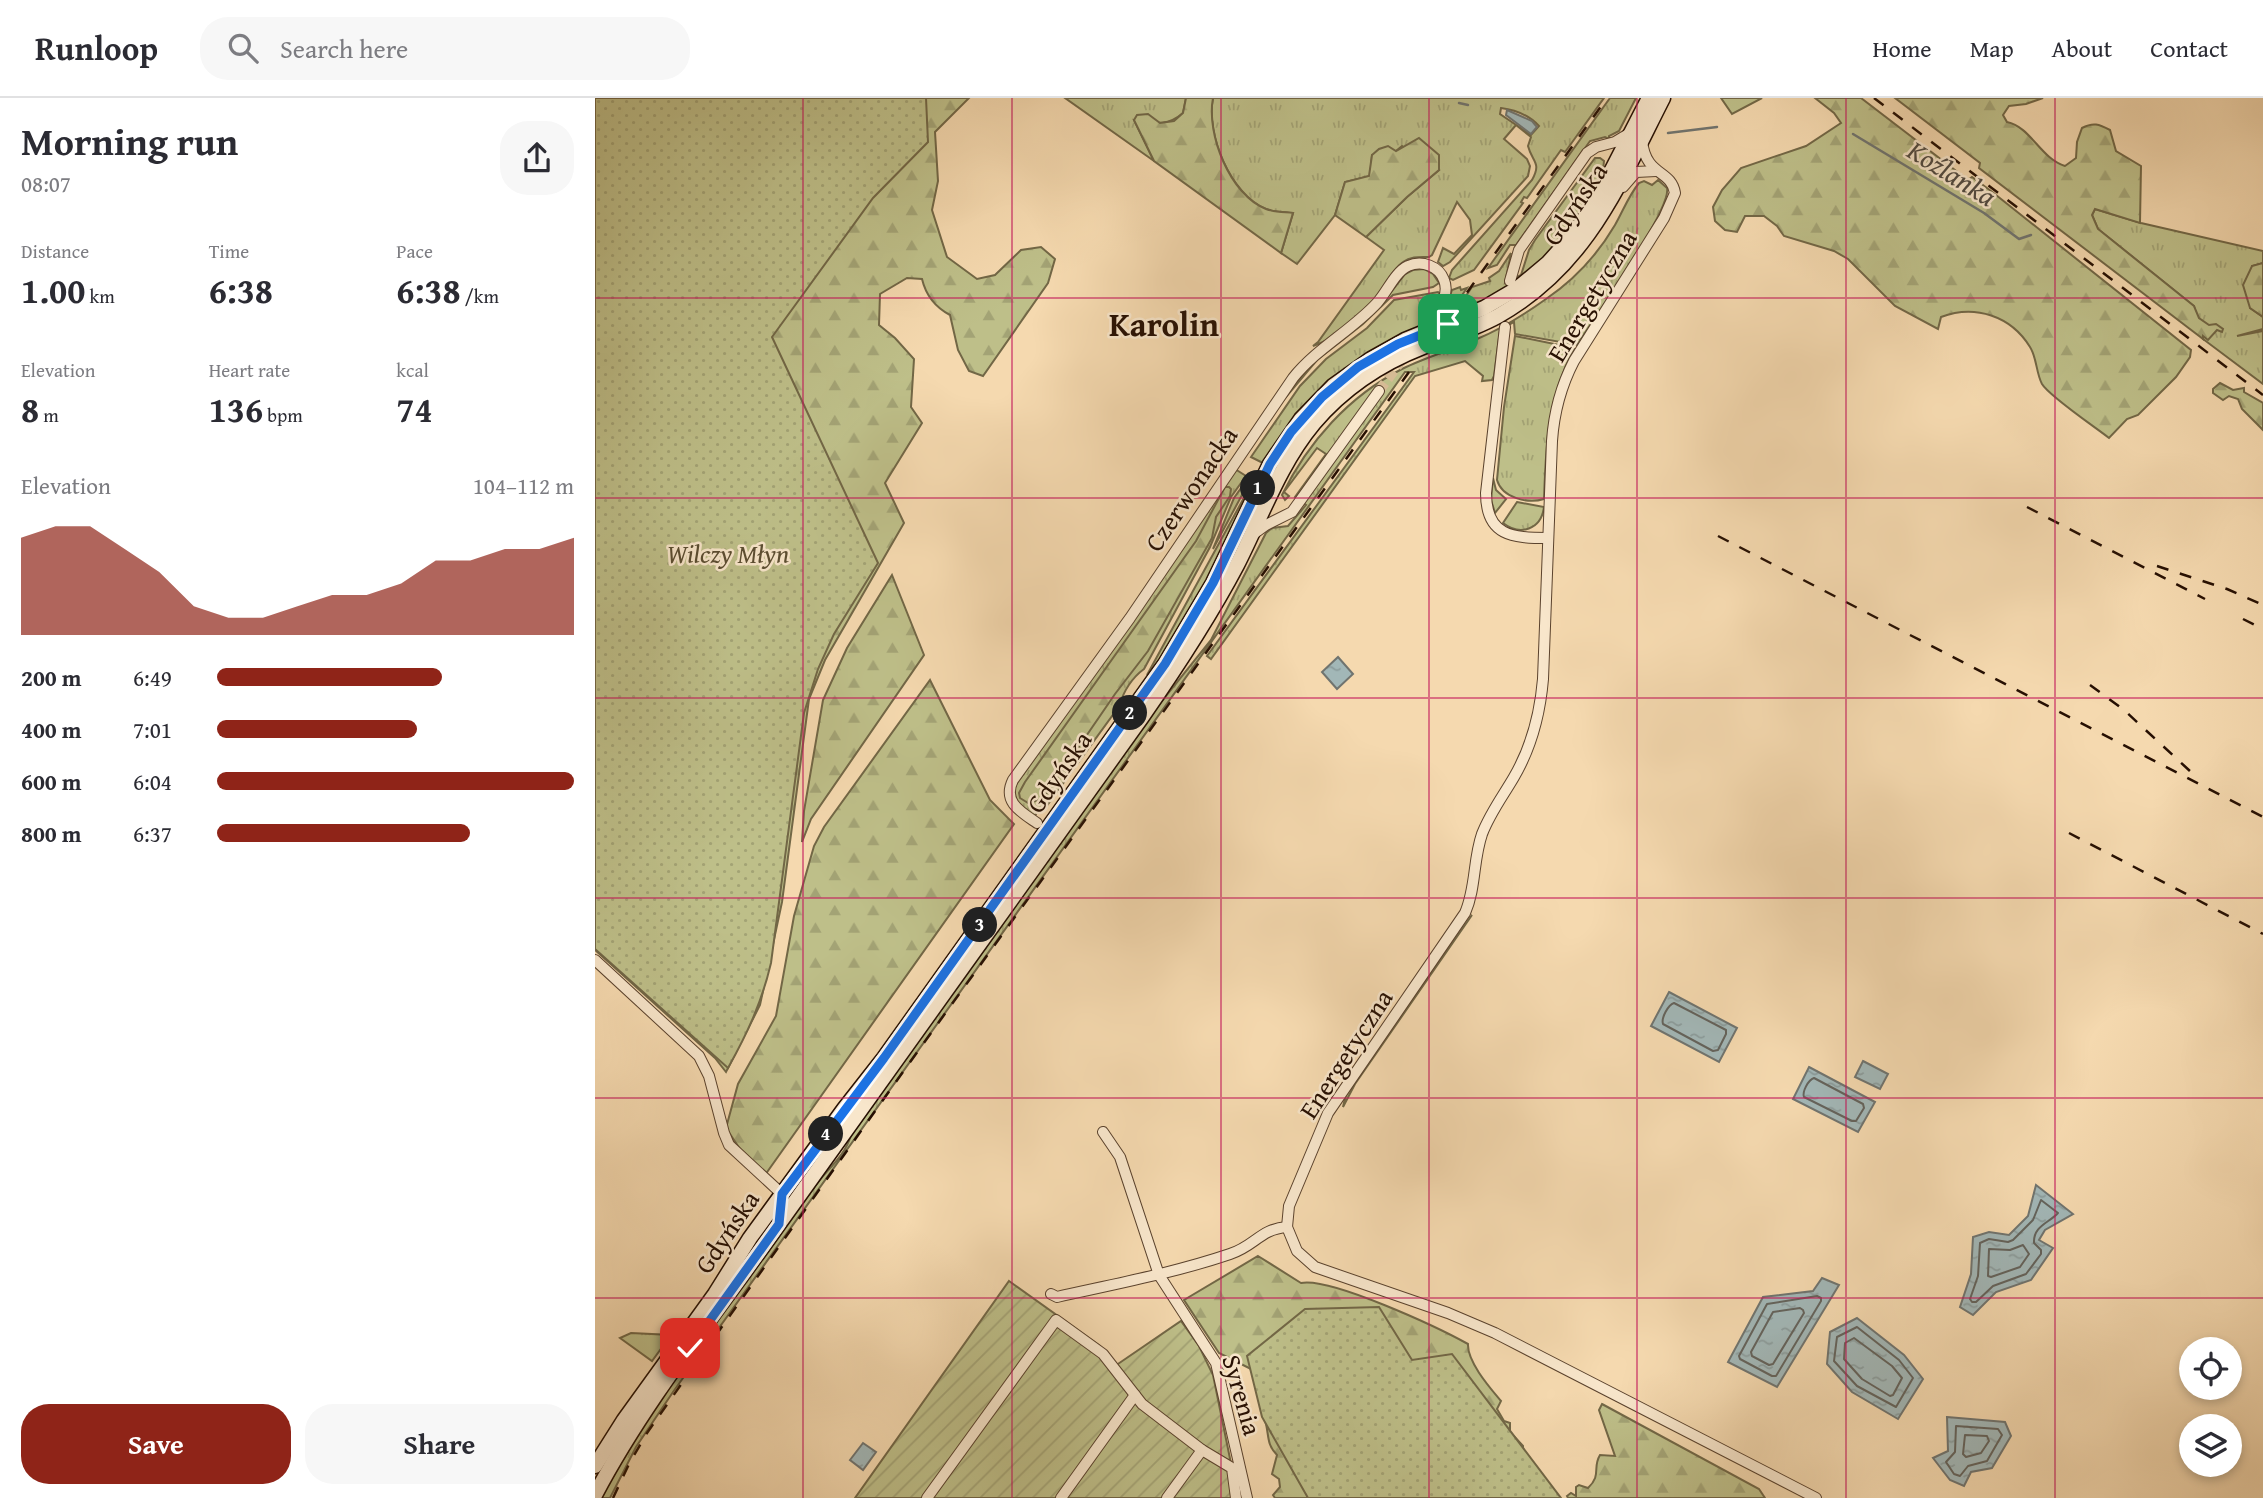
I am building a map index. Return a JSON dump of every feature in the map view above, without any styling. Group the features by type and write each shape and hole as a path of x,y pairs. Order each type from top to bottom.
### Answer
{"main road":[{"name":"Gdyńska","path":"595,1495 633,1427 1170,677 1207,619 1251,536 1270,493 1300,442 1319,418 1373,372 1421,348 1472,328 1525,299 1555,274 1594,229 1612,198 1649,98"},
{"name":"Gdyńska","path":"595,1466 624,1420 715,1294 750,1238 884,1058 1165,664 1234,542 1270,464 1301,419 1333,386 1371,359 1405,340 1478,312 1505,297 1530,278 1574,233 1596,201 1613,169 1663,98"}],"street":[{"path":"1510,281 1515,259 1527,237 1587,153 1599,146 1637,136"},
{"name":"Energetyczna","path":"1287,1227 1293,1195 1328,1114 1465,913 1473,892 1481,838 1486,823 1528,749 1539,717 1552,441 1558,401 1580,349 1660,225 1674,198 1673,184 1645,158 1637,136"},
{"path":"1599,146 1609,155 1613,169"},
{"name":"Energetyczna","path":"1612,198 1636,172 1656,171"},
{"name":"Czerwonacka","path":"1037,824 1014,806 1009,797 1013,780 1129,618 1293,378 1319,350 1367,313 1400,272 1410,265 1429,265 1436,269 1443,279 1446,289 1444,297 1431,319"},
{"name":"Energetyczna","path":"1505,327 1487,481 1487,511 1495,526 1506,534 1524,538 1548,538"},
{"path":"1251,536 1266,524 1292,512 1379,391"},
{"path":"1270,493 1271,506 1285,516"},
{"path":"1032,852 1037,824 1068,802"},
{"path":"595,960 699,1056 709,1076 729,1145 782,1194"},
{"name":"Syrenia","path":"1103,1132 1120,1157 1159,1275 1216,1363 1236,1466 1247,1498"},
{"path":"782,1194 802,1191"},
{"path":"779,1224 782,1194"},
{"path":"1051,1294 1057,1297 1159,1275 1232,1254 1247,1247 1267,1230 1287,1227 1297,1251 1315,1267 1472,1322 1816,1498"},
{"path":"927,1498 1054,1320 1057,1320 1103,1354 1142,1405 1202,1450 1236,1466 1236,1498"},
{"path":"1061,1498 1135,1395"},
{"path":"1167,1498 1202,1450"}],"green space":[{"name":"Wilczy Młyn","path":"595,98 969,98 935,132 938,181 932,210 947,257 977,279 995,275 1021,250 1041,247 1055,259 1048,283 983,376 969,371 958,350 950,315 932,300 922,279 907,278 880,294 879,325 914,359 911,407 922,423 885,483 904,523 825,660 809,699 782,902 760,1005 726,1072 715,1058 595,950"},
{"name":"Wilczy Młyn","path":"595,98 926,98 928,142 873,198 772,337 878,563 834,634 818,669 804,713 771,963 753,1017 728,1068 595,949"},
{"path":"1065,98 1186,98 1183,113 1171,120 1160,123 1134,120 1154,161"},
{"path":"1186,98 1213,98 1213,129 1217,145 1223,162 1242,191 1253,202 1266,209 1293,213 1281,253 1154,161 1134,120 1137,115 1148,114 1160,123 1174,121 1183,113"},
{"path":"1213,98 1604,98 1565,152 1561,150 1527,198 1524,197 1521,202 1523,203 1474,270 1453,280 1449,278 1452,270 1535,174 1536,166 1528,146 1531,137 1516,125 1504,139 1527,159 1530,166 1528,176 1450,262 1443,266 1438,262 1443,248 1454,254 1472,235 1470,220 1457,202 1432,255 1403,262 1359,316 1332,337 1313,346 1384,250 1366,237 1439,170 1402,146 1396,151 1372,155 1370,176 1345,182 1335,215 1297,264 1281,253 1293,213 1266,209 1242,190 1223,161 1213,128","holes":["1501,108 1527,116 1539,126 1531,135 1500,114"]},
{"path":"1610,98 1636,98 1619,131 1609,136 1609,139 1605,137 1590,141 1516,245 1510,245 1497,265 1488,268"},
{"path":"1721,98 1762,98 1732,114"},
{"path":"1815,98 1861,98 1968,180 1972,177 1991,191 2191,350 2190,357 2176,377 2138,415 2127,419 2109,438 2046,389 2040,380 2030,347 2013,327 2002,320 1979,313 1954,313 1941,317 1938,329 1895,306 1848,259 1834,251 1784,236 1777,226 1764,216 1745,216 1737,232 1725,230 1715,221 1713,207 1722,190 1741,168 1806,146 1841,123 1834,113"},
{"path":"1895,98 2043,98 2009,106 2003,115 2007,122 2023,130 2056,162 2065,166 2076,158 2077,142 2082,128 2096,124 2110,130 2116,151 2141,166 2140,223 2095,209 2092,215 2098,229 2194,306 2199,318 2209,325 2216,324 2223,329 2222,332 2217,330 2208,340 2203,336 2203,339 1979,168 1980,163"},
{"path":"1419,138 1439,155 1439,170 1366,237 1335,215 1345,182 1369,176 1372,155 1388,146 1396,151"},
{"path":"1595,158 1604,161 1601,178 1583,214 1555,247 1525,275 1511,286 1321,390 1162,658 1147,675 1263,463 1251,457 1300,386 1326,359 1367,328 1394,300 1438,292 1440,294 1425,319 1436,319 1452,290 1467,288 1451,311 1455,312 1472,287 1490,281 1489,278 1499,271 1511,253 1505,283 1521,275 1535,240"},
{"path":"1658,180 1667,188 1657,218 1645,241 1577,345 1515,334 1514,322 1500,330 1492,380 1482,381 1483,376 1465,361 1415,376 1211,659 1207,656 1414,372 1405,372 673,1392 636,1447 610,1498 600,1498 636,1432 810,1188 813,1189 839,1157 851,1135 1149,717 1211,640 1266,533 1272,528 1288,526 1306,505 1295,497 1326,454 1317,448 1284,492 1289,496 1285,500 1282,495 1292,475 1317,439 1348,407 1383,380 1411,365 1495,331 1556,292 1585,266 1601,246 1639,183 1644,181 1652,185"},
{"path":"2095,209 2141,223 2263,251 2263,263 2252,266 2250,308 2263,317 2263,329 2237,336 2263,331 2263,384 2203,339 2194,306 2098,229 2092,215"},
{"path":"2263,263 2263,317 2250,308 2243,285 2252,266"},
{"path":"1424,269 1433,274 1439,283 1433,287 1393,295 1363,324 1317,360 1280,404 1316,359 1382,304 1405,274"},
{"path":"1515,336 1574,349 1553,404 1547,440 1544,499 1538,500 1516,498 1504,491 1497,480 1504,407"},
{"path":"2220,383 2233,390 2244,388 2244,392 2263,403 2263,430 2242,409 2238,399 2229,396 2223,400 2213,393 2213,389"},
{"path":"1235,469 1246,476 1231,497 1210,547 1144,669 1129,685 1120,705 1043,811 1037,812 1035,816 1019,804 1015,797 1015,786"},
{"path":"1248,478 1250,480 1213,549 1234,498"},
{"path":"1493,478 1496,490 1506,499 1495,513 1491,500"},
{"path":"1225,487 1231,489 1230,496 1216,517 1212,538 1148,651 1043,799 1028,803 1020,798 1019,793 1025,782 1196,541"},
{"path":"1517,502 1544,507 1534,526 1523,530 1503,523"},
{"path":"892,575 924,655 811,819 802,842 804,811 823,700 847,648"},
{"path":"930,680 990,800 1014,824 765,1175 742,1152 726,1128 738,1084 776,1016 794,916 814,846 824,827"},
{"path":"1472,915 1355,1084 1343,1107 1346,1094"},
{"path":"1258,1256 1301,1283 1316,1283 1359,1295 1468,1344 1475,1367 1501,1401 1497,1409 1504,1421 1510,1423 1510,1432 1560,1498 1275,1498 1273,1495 1280,1487 1279,1479 1272,1474 1277,1455 1270,1444 1251,1369 1219,1353 1184,1300"},
{"path":"1009,1281 1100,1346 1115,1366 1181,1321 1199,1346 1213,1375 1238,1498 855,1498"},
{"path":"1379,1307 1412,1360 1452,1354 1561,1498 1308,1498 1262,1417 1247,1356 1305,1309"},
{"path":"631,1333 671,1335 652,1361 620,1338"},
{"path":"1602,1404 1759,1489 1765,1498 1568,1498 1571,1493 1576,1496 1576,1487 1579,1485 1588,1488 1592,1483 1600,1455 1615,1456 1599,1410"}],"water":[{"path":"1507,110 1532,121 1537,127 1531,134 1506,115"},
{"path":"1338,657 1353,674 1337,689 1322,672"},
{"path":"1669,992 1737,1028 1719,1062 1651,1026"},
{"path":"1863,1061 1888,1074 1880,1089 1855,1077"},
{"path":"1809,1067 1875,1102 1858,1132 1793,1099"},
{"path":"2036,1185 2073,1214 2045,1230 2039,1240 2053,1248 2031,1280 1996,1292 1973,1315 1960,1307 1971,1274 1973,1237 1989,1232 2009,1235 2028,1216"},
{"path":"1822,1278 1839,1285 1777,1387 1728,1362 1763,1297 1813,1291"},
{"path":"1857,1318 1904,1355 1923,1379 1898,1419 1852,1392 1827,1364 1830,1332"},
{"path":"1947,1417 2005,1422 2011,1436 1992,1468 1971,1472 1964,1486 1950,1480 1933,1458 1948,1451"},
{"path":"863,1443 876,1452 863,1470 850,1460"}],"waterway":[{"path":"1459,103 1468,105"},
{"path":"1668,133 1717,127"},
{"name":"Koźlanka","path":"1853,134 1984,213 2019,239 2031,235"}],"tunnel":[{"path":"1379,391 1404,357"}],"railway":[{"path":"1453,312 1607,98"},
{"path":"1874,98 2263,395"},
{"path":"613,1498 647,1433 687,1376 905,1069 1409,372"},
{"path":"2027,507 2205,599"},
{"path":"1718,536 2263,817"},
{"path":"2157,566 2227,589 2263,605"},
{"path":"2243,619 2263,629"},
{"path":"2090,685 2124,710 2191,772"},
{"path":"2069,833 2263,934"}],"district":[{"name":"Karolin","path":"1164,324"}],"route":[{"path":"690,1348 779,1224 782,1194 884,1058 1165,664 1213,583 1282,444 1322,397 1358,367 1398,344 1448,324"}]}
